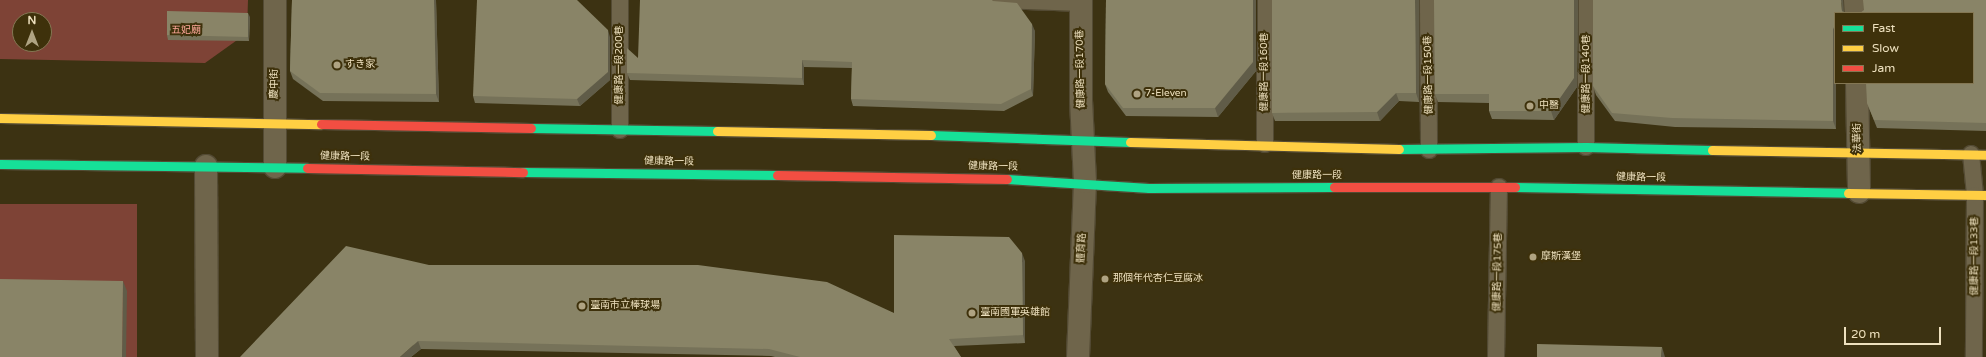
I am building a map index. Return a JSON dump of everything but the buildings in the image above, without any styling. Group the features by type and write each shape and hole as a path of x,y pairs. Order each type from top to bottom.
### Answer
{"street":[{"name":"慶中街","path":"275,0 275,167"},
{"path":"1855,0 1856,12"},
{"name":"健康路一段170巷","path":"1081,2 1081,101 1084,139"},
{"name":"法華街","path":"1857,84 1859,192"},
{"path":"0,118 1084,139 1149,143 1265,144 1429,150 1586,147 1858,154 1978,155"},
{"name":"體育路","path":"1078,357 1085,182 1084,139"},
{"name":"健康路一段","path":"0,164 1038,178 1149,188 1499,187 1981,195"},
{"path":"206,166 207,357"}],"lane":[{"name":"健康路一段200巷","path":"620,0 620,130"},
{"path":"1000,0 1081,2"},
{"name":"健康路一段160巷","path":"1265,144 1266,0"},
{"name":"健康路一段150巷","path":"1428,0 1429,150"},
{"name":"健康路一段140巷","path":"1586,147 1587,0"},
{"name":"健康路一段133巷","path":"1974,357 1981,195 1978,155"},
{"name":"健康路一段175巷","path":"1496,357 1499,187"}],"green space":[{"name":"五妃廟","path":"0,0 248,0 247,33 205,63 0,59"},
{"path":"0,204 137,204 137,357 0,357"}],"traffic: fast":[{"path":"531,128 717,131"},
{"path":"931,135 1130,142"},
{"path":"1399,149 1586,147 1712,150"},
{"path":"0,164 307,168"},
{"path":"523,172 777,175"},
{"path":"1007,179 1149,188 1334,187"},
{"path":"1515,187 1848,193"}],"traffic: slow":[{"path":"0,118 321,124"},
{"path":"717,131 931,135"},
{"path":"1130,142 1399,149"},
{"path":"1712,150 1986,155"},
{"path":"1848,193 1986,195"}],"traffic: jam":[{"path":"321,124 531,128"},
{"path":"307,168 523,172"},
{"path":"777,175 1007,179"},
{"path":"1334,187 1515,187"}],"place":[{"name":"すき家","path":"337,65"},
{"name":"7-Eleven","path":"1137,94"},
{"name":"中醫","path":"1530,106"},
{"name":"摩斯漢堡","path":"1533,257"},
{"name":"那個年代杏仁豆腐冰","path":"1105,279"},
{"name":"臺南市立棒球場","path":"582,306"},
{"name":"臺南國軍英雄館","path":"972,313"}]}
